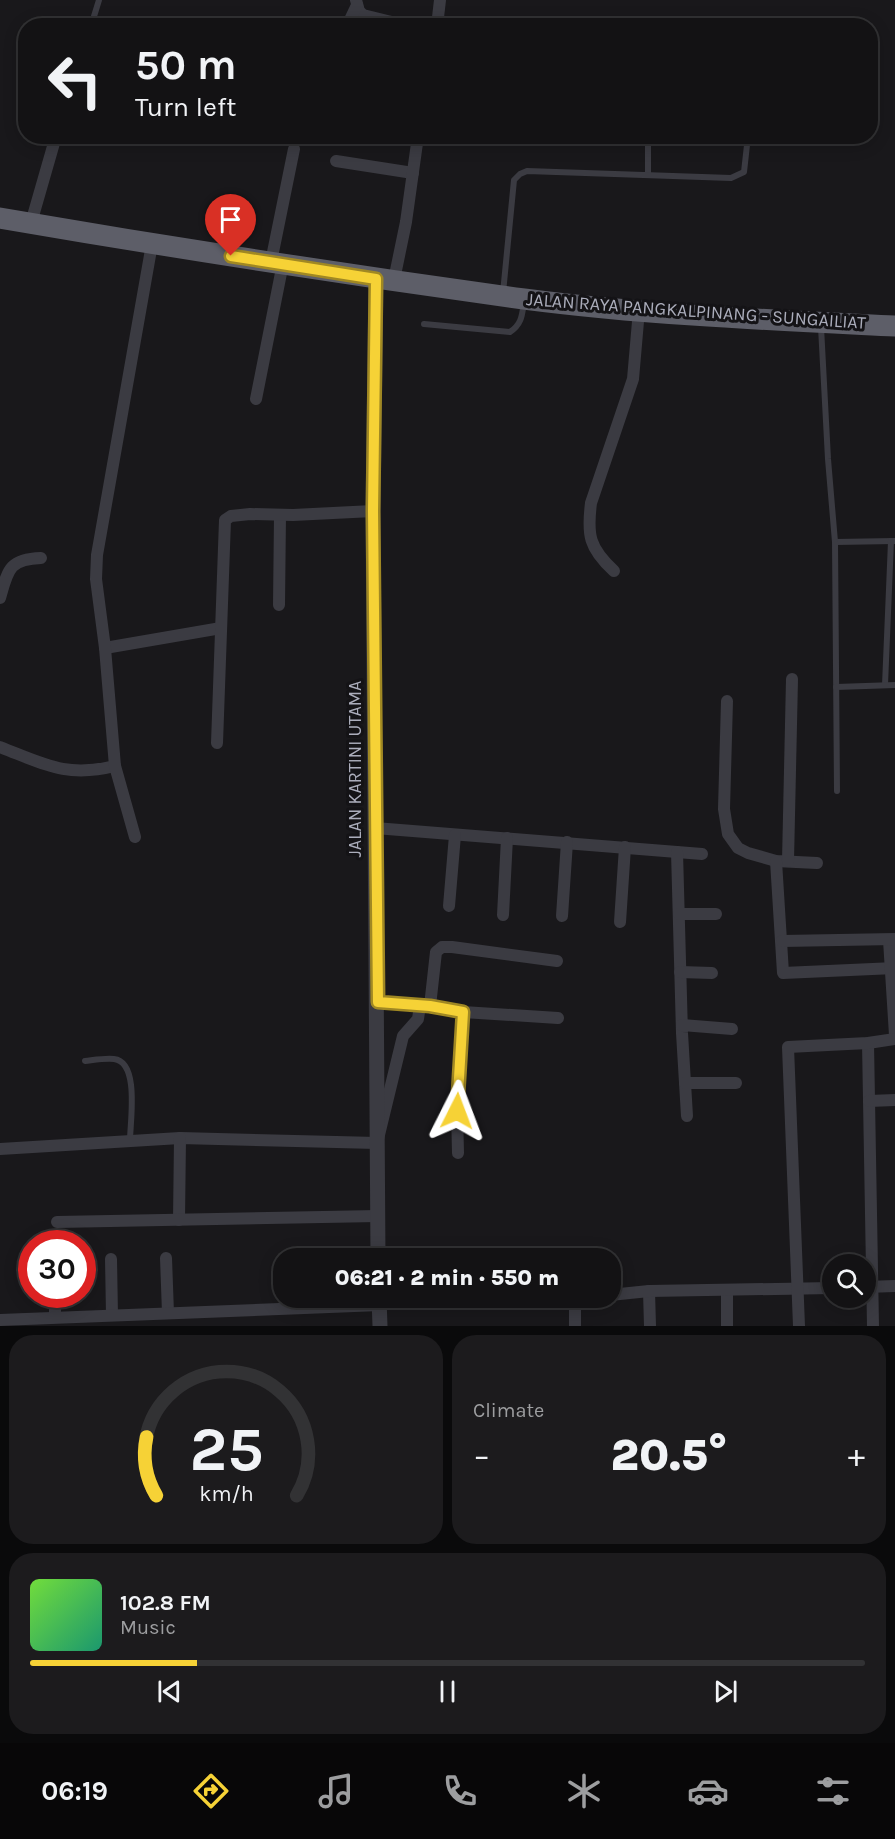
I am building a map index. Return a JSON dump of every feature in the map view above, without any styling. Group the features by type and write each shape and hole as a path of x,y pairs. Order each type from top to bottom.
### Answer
{"highway":[{"name":"JALAN RAYA PANGKALPINANG - SUNGAILIAT","path":"0,218 385,280 525,299 639,310 895,326"}],"street":[{"path":"437,18 440,0"},
{"path":"350,18 357,3"},
{"path":"357,3 363,15 375,18"},
{"path":"31,223 54,144"},
{"path":"385,280 406,222 417,144"},
{"path":"256,399 294,149"},
{"path":"336,161 413,173"},
{"path":"135,837 115,766 105,648 96,579 97,555 152,244"},
{"name":"JALAN KARTINI UTAMA","path":"378,1248 373,511 385,280"},
{"path":"614,571 599,558 592,546 589,519 591,503 633,379 639,310"},
{"path":"217,743 225,520 231,516 373,511"},
{"path":"279,515 279,606"},
{"path":"0,598 10,570 17,562 27,558 41,558"},
{"path":"105,648 221,628"},
{"path":"792,679 782,861 783,973 893,968"},
{"path":"727,700 724,809 728,834 738,848 748,853 782,861 818,863"},
{"path":"0,747 62,770 87,771 115,766"},
{"path":"375,828 702,854"},
{"path":"449,906 456,835"},
{"path":"503,915 507,838"},
{"path":"562,916 567,842"},
{"path":"620,922 625,847"},
{"path":"677,852 687,1116"},
{"path":"679,914 716,914"},
{"path":"782,940 892,939 895,1037 868,1043 788,1047 799,1326"},
{"path":"0,1149 180,1138 377,1143 403,1036 418,1019 425,1005 436,952 439,948 452,946 557,961"},
{"path":"680,972 712,973"},
{"path":"378,1002 425,1005 463,1012 558,1018"},
{"path":"458,1153 457,1111 463,1012"},
{"path":"682,1024 732,1029"},
{"path":"868,1043 869,1254"},
{"path":"685,1083 736,1083"},
{"path":"869,1101 895,1100"},
{"path":"179,1220 180,1138"},
{"path":"57,1222 378,1216"},
{"path":"166,1258 168,1313"},
{"path":"111,1259 112,1315"},
{"path":"876,1287 895,1286"},
{"path":"621,1294 649,1291 822,1288"},
{"path":"727,1290 727,1326"},
{"path":"649,1291 650,1326"},
{"path":"0,1320 273,1307"},
{"path":"55,1308 55,1317"},
{"path":"380,1308 380,1326"},
{"path":"574,1308 575,1326"},
{"path":"871,1308 873,1326"}],"lane":[{"path":"93,18 99,0"},
{"path":"648,144 648,174"},
{"path":"503,295 514,180 519,174 527,171 731,178 744,172 747,144"},
{"path":"424,324 510,332 521,321 525,299"},
{"path":"821,322 835,542 837,791"},
{"path":"835,542 893,541 885,685"},
{"path":"836,687 895,685"},
{"path":"85,1061 116,1058 128,1067 131,1078 130,1142"}],"route":[{"path":"231,256 376,279 373,511 378,1002 430,1006 463,1012 457,1111"}]}
